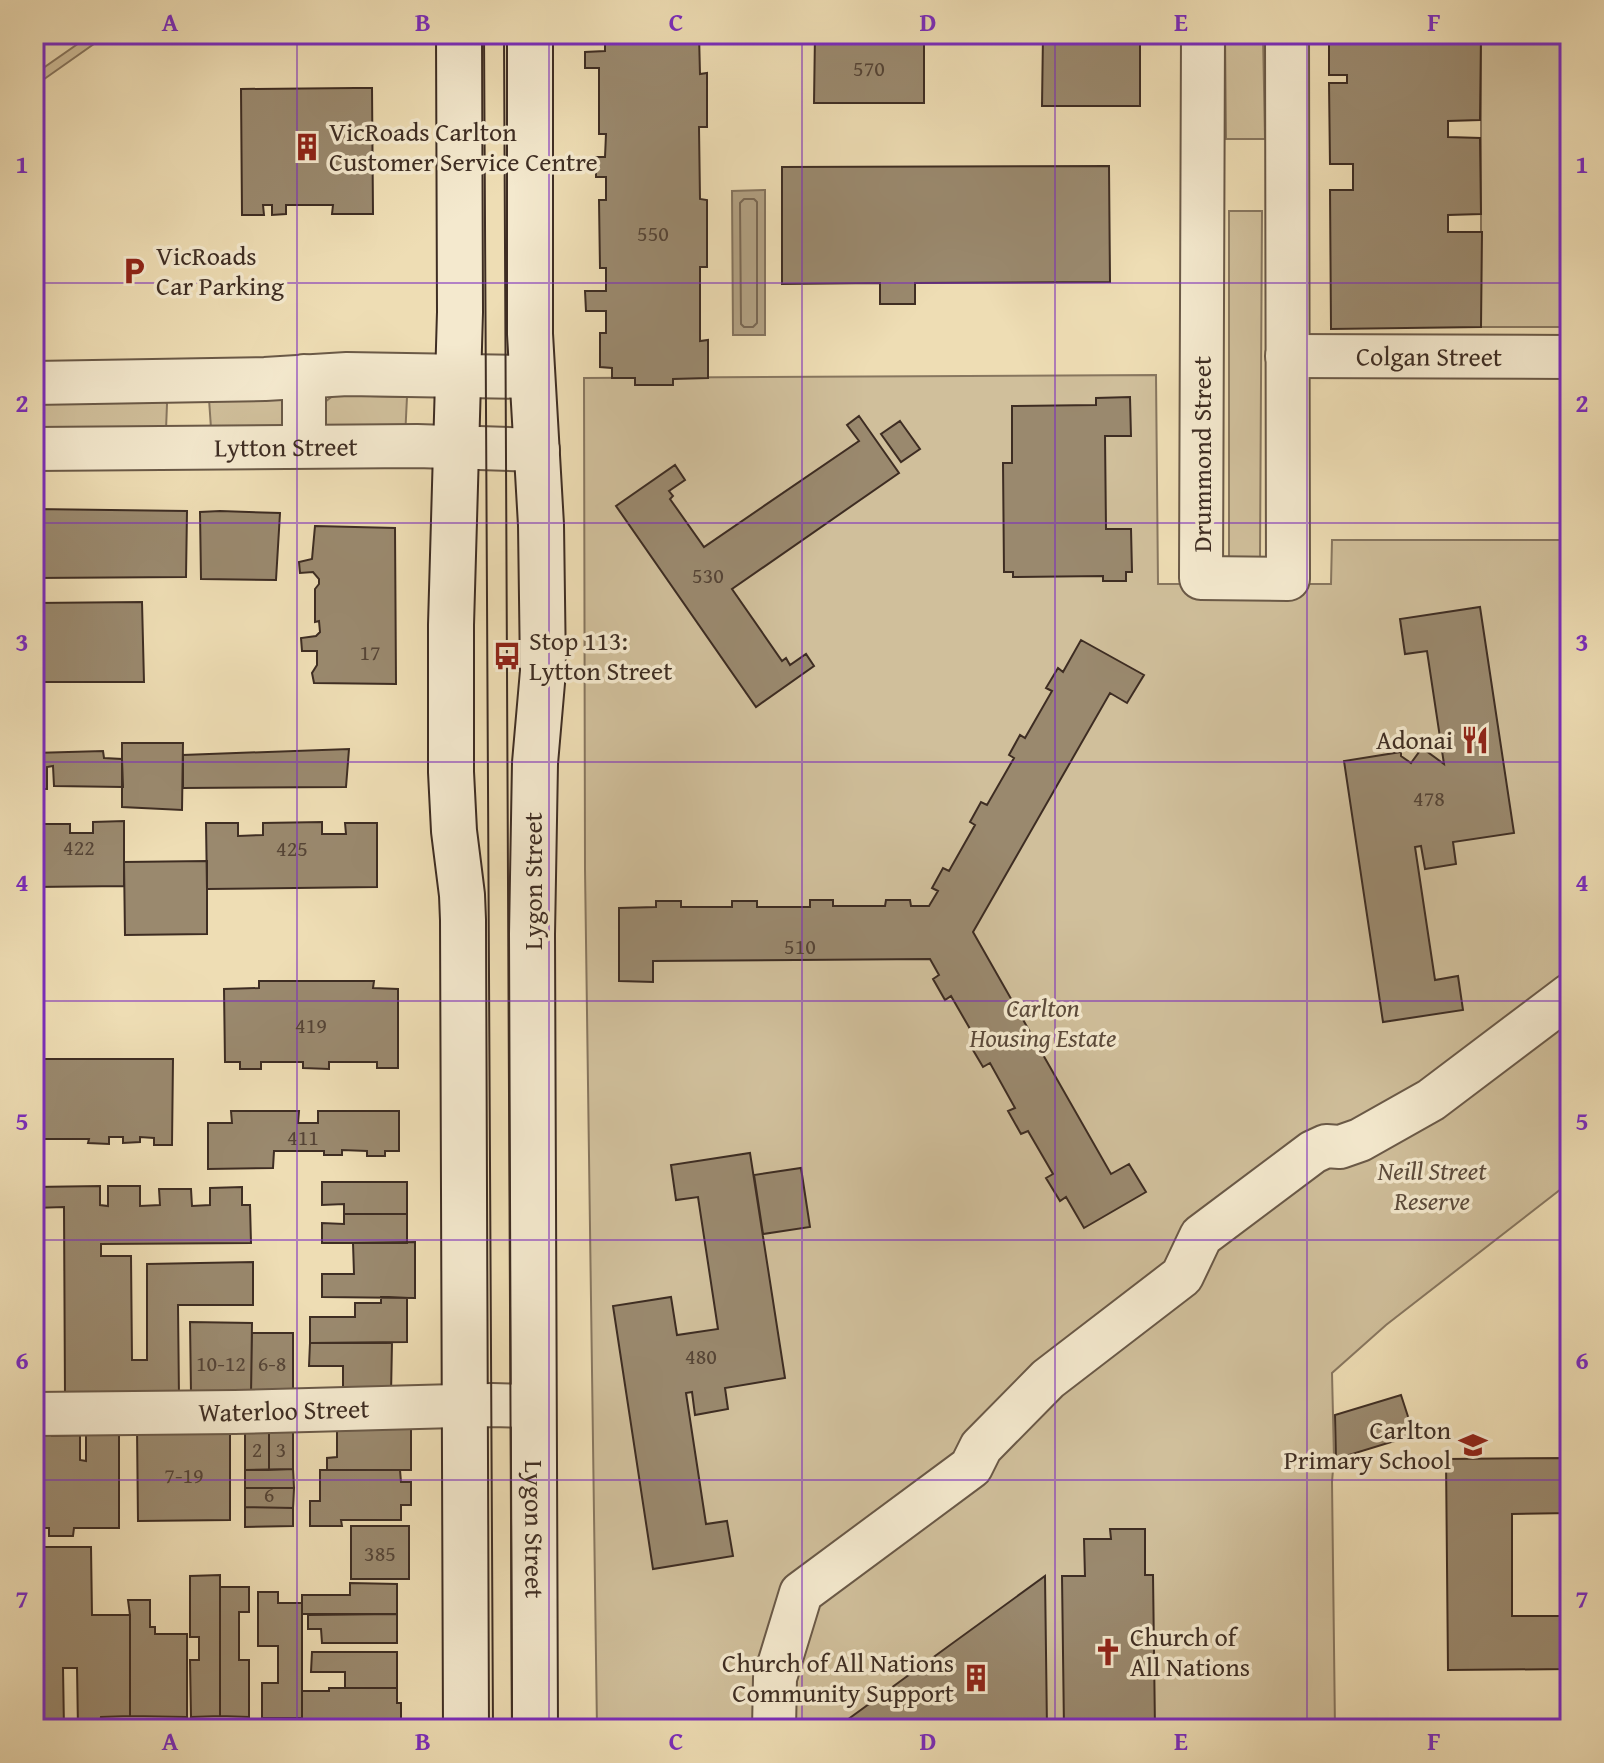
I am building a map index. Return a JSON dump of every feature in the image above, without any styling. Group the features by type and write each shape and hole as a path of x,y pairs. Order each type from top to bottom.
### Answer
{"street":[{"path":"459,34 459,377 451,625 451,772 463,920 466,1729"},
{"name":"Lygon Street","path":"530,34 530,334 541,525 543,671 533,801 535,1729"},
{"name":"Drummond Street","path":"1203,34 1201,578 1288,579 1287,34"},
{"name":"Colgan Street","path":"1287,356 1570,357"},
{"path":"34,383 347,374 532,377"},
{"path":"304,376 304,446"},
{"path":"188,380 188,446"},
{"name":"Lytton Street","path":"34,449 457,446 538,450"},
{"path":"774,1729 775,1678 801,1593 971,1467 981,1447 1048,1379 1182,1276 1201,1236 1313,1152 1326,1146 1340,1147 1360,1140 1431,1100 1570,995"},
{"name":"Waterloo Street","path":"34,1414 534,1406"}],"green space":[{"path":"92,34 108,34 40,82 39,71"},
{"path":"1225,34 1263,34 1265,139 1226,139"},
{"path":"1481,34 1570,34 1570,327 1481,327"},
{"path":"1229,211 1262,211 1260,558 1229,558"},
{"name":"Carlton Housing Estate","path":"1156,375 1158,584 1331,584 1332,540 1570,540 1570,1182 1386,1325 1332,1373 1335,1729 597,1729 585,869 584,378"},
{"path":"334,395 407,397 405,438 325,426 325,402"},
{"path":"34,396 163,399 167,404 166,430 34,437"},
{"path":"284,397 283,428 211,428 209,399"}],"water":[{"path":"765,190 765,335 733,335 732,191"}],"building":[{"path":"605,34 699,34 700,74 707,73 707,127 699,127 700,199 707,200 707,267 700,267 700,341 708,340 708,378 673,379 673,385 635,385 635,378 612,378 612,368 600,367 600,333 606,333 606,311 586,311 585,291 606,291 606,268 600,268 599,200 606,200 606,177 596,177 596,157 605,157 606,134 599,134 599,68 585,68 585,52 605,51"},
{"path":"815,34 924,34 924,103 814,103"},
{"path":"1043,34 1140,34 1140,106 1042,106"},
{"path":"1329,34 1481,34 1480,120 1448,121 1448,137 1480,138 1481,214 1448,215 1448,232 1482,232 1481,327 1331,329 1330,190 1353,190 1353,164 1330,164 1329,83 1347,83 1347,75 1329,75"},
{"name":"VicRoads Carlton Customer Service Centre","path":"372,88 373,214 332,214 333,205 286,205 286,214 272,215 272,205 263,205 264,215 242,215 241,89"},
{"path":"1109,166 1110,282 915,283 915,304 880,304 880,283 782,284 782,167"},
{"path":"1130,397 1131,436 1105,436 1106,529 1131,529 1132,572 1126,572 1126,581 1103,581 1103,576 1013,577 1013,572 1004,572 1003,463 1012,463 1012,406 1096,405 1096,398"},
{"path":"859,416 899,473 732,589 782,661 786,658 790,665 806,654 814,666 756,707 616,506 675,465 685,480 669,491 673,496 670,499 704,547 859,441 847,425"},
{"path":"900,421 920,449 901,462 881,434"},
{"path":"34,509 187,511 186,577 34,578"},
{"path":"200,512 280,513 276,580 201,579"},
{"path":"315,526 395,528 396,684 314,683 312,673 317,665 317,651 302,651 301,638 316,636 320,632 319,621 315,622 315,589 319,579 313,572 300,573 299,562 312,559"},
{"path":"142,602 144,682 34,682 34,603"},
{"path":"1480,607 1514,833 1453,842 1456,864 1425,869 1421,846 1415,847 1435,980 1458,976 1463,1010 1383,1022 1344,761 1401,752 1401,756 1411,763 1422,748 1444,764 1427,651 1405,654 1400,619"},
{"path":"1081,640 1144,675 1127,703 1110,693 973,932 1111,1174 1129,1164 1146,1192 1084,1228 1066,1197 1060,1201 1046,1178 1053,1174 1028,1131 1021,1134 1008,1111 1015,1108 990,1063 983,1067 970,1045 977,1041 951,996 945,1000 933,979 939,975 930,959 653,961 653,982 619,981 619,908 656,907 656,901 681,901 681,907 732,907 732,901 757,901 757,907 810,907 810,900 833,900 833,906 885,906 886,900 910,900 911,906 929,906 938,891 932,888 943,868 949,871 975,825 970,822 981,802 987,805 1014,758 1009,755 1020,735 1025,738 1052,691 1046,688 1058,668 1063,672"},
{"path":"122,743 183,743 182,810 122,807"},
{"path":"349,749 346,787 183,788 183,755"},
{"path":"103,751 104,758 122,759 123,787 54,786 53,766 47,767 47,789 34,789 34,753"},
{"path":"124,821 124,886 34,887 34,824 70,824 70,833 93,833 93,822"},
{"path":"322,822 322,834 346,834 345,823 377,823 377,887 207,889 206,823 238,823 238,836 263,835 263,823"},
{"path":"207,861 207,934 125,935 124,862"},
{"path":"259,981 374,981 373,988 398,989 398,1068 377,1068 377,1062 329,1062 329,1069 303,1068 303,1062 261,1062 261,1069 240,1069 240,1062 225,1062 224,989 259,988"},
{"path":"40,1059 173,1059 172,1145 154,1145 154,1138 140,1137 140,1142 123,1143 123,1137 109,1137 109,1144 88,1143 89,1139 39,1139"},
{"path":"231,1111 299,1111 298,1123 318,1123 318,1111 399,1111 399,1151 385,1151 385,1156 367,1156 367,1151 342,1150 342,1155 324,1155 324,1151 274,1151 273,1168 208,1169 208,1123 232,1123"},
{"path":"750,1153 785,1378 725,1388 728,1409 695,1415 692,1392 686,1393 706,1524 727,1521 733,1556 653,1569 613,1306 671,1297 677,1335 718,1329 698,1197 676,1200 671,1165"},
{"path":"801,1168 810,1227 763,1234 754,1175"},
{"path":"322,1182 407,1182 407,1214 344,1214 344,1204 322,1205"},
{"path":"100,1186 100,1205 108,1206 108,1186 140,1186 140,1206 160,1205 159,1189 191,1189 192,1206 210,1205 210,1188 242,1187 242,1205 250,1205 251,1243 101,1244 101,1256 131,1256 132,1360 147,1360 147,1264 253,1262 253,1305 178,1305 179,1397 65,1397 64,1207 34,1208 34,1187"},
{"path":"344,1214 407,1214 407,1243 322,1243 322,1223 344,1224"},
{"path":"415,1242 415,1298 322,1297 322,1274 354,1274 353,1243"},
{"path":"381,1297 407,1298 407,1342 310,1343 310,1317 355,1317 355,1303 381,1303"},
{"path":"190,1322 252,1323 251,1394 191,1393"},
{"path":"252,1333 293,1333 293,1393 251,1394"},
{"path":"310,1343 392,1343 391,1395 343,1395 343,1366 309,1366"},
{"path":"1401,1395 1414,1435 1336,1459 1335,1415"},
{"path":"337,1427 411,1427 411,1470 327,1470 327,1458 337,1457"},
{"path":"34,1428 52,1428 52,1436 80,1435 80,1460 86,1461 86,1435 119,1435 119,1528 74,1528 73,1536 49,1536 49,1528 34,1528"},
{"path":"137,1429 230,1429 230,1520 138,1521"},
{"path":"245,1429 269,1429 269,1470 245,1470"},
{"path":"269,1429 293,1429 293,1469 269,1470"},
{"path":"1570,1458 1570,1513 1512,1514 1512,1616 1570,1616 1570,1669 1448,1670 1446,1459"},
{"path":"293,1469 294,1488 245,1488 245,1470"},
{"path":"320,1470 400,1470 401,1482 411,1482 411,1505 401,1505 401,1520 341,1520 342,1526 310,1526 310,1501 320,1501"},
{"path":"245,1488 294,1488 293,1508 245,1507"},
{"path":"245,1507 293,1508 293,1526 245,1527"},
{"path":"351,1526 409,1526 409,1579 351,1579"},
{"name":"Church of All Nations","path":"1110,1529 1145,1529 1145,1575 1153,1575 1155,1729 1064,1729 1062,1576 1085,1576 1084,1539 1111,1539"},
{"path":"34,1547 91,1547 92,1615 130,1615 130,1716 101,1717 99,1729 78,1729 77,1668 63,1668 64,1729 34,1729"},
{"path":"220,1575 220,1716 191,1717 190,1660 199,1660 199,1637 190,1637 190,1576"},
{"name":"Church of All Nations Community Support","path":"1045,1576 1047,1729 847,1729 847,1720"},
{"path":"350,1583 397,1584 397,1614 302,1614 302,1595 350,1595"},
{"path":"220,1587 249,1587 249,1612 239,1612 239,1660 249,1660 249,1717 220,1716"},
{"path":"258,1592 278,1592 278,1603 302,1603 302,1718 262,1718 262,1683 278,1683 278,1646 258,1646"},
{"path":"128,1600 150,1600 150,1627 155,1627 155,1634 187,1634 187,1717 130,1716"},
{"path":"397,1614 397,1643 322,1643 321,1629 308,1629 308,1615"},
{"path":"312,1652 397,1652 397,1688 345,1688 345,1672 311,1672"},
{"path":"329,1688 397,1688 397,1703 401,1703 401,1729 302,1729 302,1691 329,1691"}],"tram line":[{"path":"484,34 493,1729"},
{"path":"504,34 512,1729"}],"place":[{"name":"VicRoads Carlton Customer Service Centre","path":"307,147"},
{"name":"VicRoads Car Parking","path":"134,271"},
{"name":"Stop 113: Lytton Street","path":"507,656"},
{"name":"Adonai","path":"1475,740"},
{"name":"Carlton Primary School","path":"1473,1445"},
{"name":"Church of All Nations","path":"1108,1652"},
{"name":"Church of All Nations Community Support","path":"976,1678"}],"park label":[{"name":"Neill Street Reserve","path":"1432,1186"}]}
